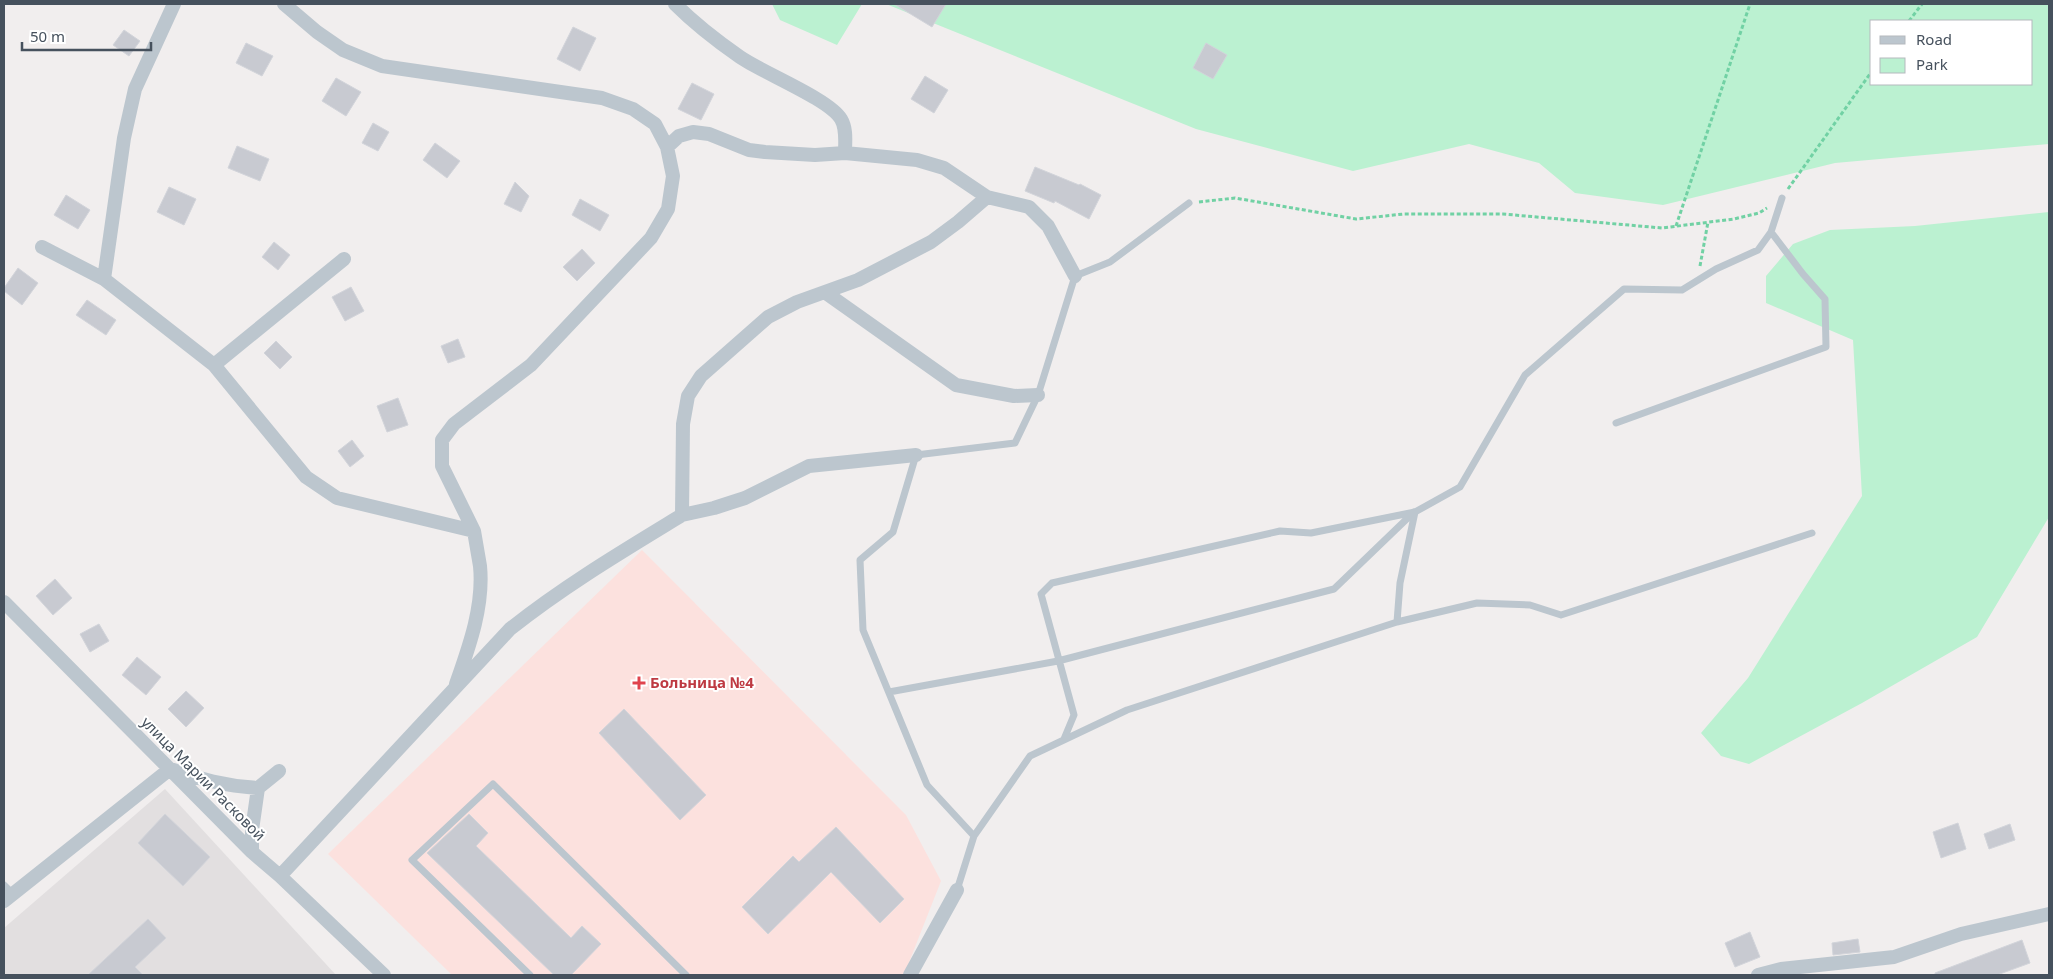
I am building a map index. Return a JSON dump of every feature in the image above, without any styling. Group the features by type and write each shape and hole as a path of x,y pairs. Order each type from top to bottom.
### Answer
{"street":[{"path":"104,279 124,138 135,89 174,4"},
{"path":"284,4 317,32 344,50 382,66 602,98 633,109 655,124 667,147 673,176 668,209 651,238 531,365 454,424 442,440 442,466 474,531 480,568 478,608 468,648 454,691"},
{"path":"675,4 695,24 741,58 828,106 841,119 846,133 845,153"},
{"path":"667,147 678,136 693,132 709,134 749,150 815,155 845,153 917,160 935,165 944,168 987,197 1029,208 1048,226 1074,276"},
{"path":"682,515 682,424 688,396 701,376 768,318 797,302 858,280 931,242 987,197"},
{"path":"42,247 104,279 214,365 306,477 338,498 474,531"},
{"path":"214,365 344,259"},
{"path":"826,293 956,385 1014,396 1038,395"},
{"path":"280,876 510,629 543,603 600,564 682,515 714,508 745,498 809,466 916,455"},
{"name":"улица Марии Расковой","path":"4,602 252,852 280,876 384,975"},
{"path":"6,893 170,769 212,783 232,787 258,788"},
{"path":"252,852 253,823 258,788 278,771"},
{"path":"910,975 957,890"},
{"path":"1758,975 1781,969 1894,957 1961,934 2049,914"}],"lane":[{"path":"888,692 1058,661 1334,589 1415,512 1460,487 1525,375 1624,289 1682,290 1716,269 1758,250 1771,232 1782,198"},
{"path":"974,836 927,786 888,692 863,630 860,560 892,532 916,455 1015,443 1038,395 1074,276 1110,262 1189,203"},
{"path":"1616,423 1826,347 1825,299 1771,232"},
{"path":"1397,622 1400,583 1415,512"},
{"path":"1064,739 1074,715 1041,594 1052,583 1280,531 1311,533 1415,512"},
{"path":"957,890 974,836 1030,756 1127,710 1397,622 1476,603 1530,605 1561,614 1812,533"},
{"path":"530,975 412,860 493,784 686,975"}],"path":[{"path":"1676,226 1750,4"},
{"path":"1910,20 1922,4"},
{"path":"1189,203 1235,198 1356,219 1404,214 1503,214 1662,228 1734,219 1759,213 1782,198 1870,74"},
{"path":"1698,280 1708,222"}],"shaded area":[{"name":"Больница №4","path":"642,550 906,815 941,881 904,975 452,975 328,854"},
{"path":"165,789 336,975 4,975 4,928"}],"green space":[{"path":"772,4 862,4 837,45 780,20"},
{"path":"886,4 2049,4 2049,144 1835,163 1663,205 1575,193 1539,163 1469,144 1353,171 1196,129"},
{"path":"2049,212 2049,517 1977,637 1862,703 1749,764 1721,756 1701,733 1748,678 1862,496 1853,340 1766,303 1766,276 1793,244 1830,230 1915,226"}],"building":[{"path":"894,4 946,4 932,27"},
{"path":"573,27 596,38 580,71 557,59"},
{"path":"124,30 140,41 129,56 113,45"},
{"path":"246,43 273,56 262,76 236,63"},
{"path":"1206,43 1227,55 1213,79 1193,68"},
{"path":"925,76 948,90 934,113 911,99"},
{"path":"336,78 361,92 346,116 322,101"},
{"path":"692,83 714,94 701,120 678,109"},
{"path":"373,123 389,132 378,151 362,143"},
{"path":"435,143 460,161 447,178 423,160"},
{"path":"237,146 269,159 260,181 228,168"},
{"path":"1035,167 1080,184 1101,195 1089,219 1055,201 1054,203 1025,191"},
{"path":"515,182 529,196 521,212 504,204"},
{"path":"169,187 196,199 184,225 157,212"},
{"path":"66,195 90,210 78,229 54,215"},
{"path":"580,199 609,215 600,231 572,215"},
{"path":"274,242 290,255 278,270 262,257"},
{"path":"582,249 595,263 577,281 563,267"},
{"path":"18,268 38,283 22,305 4,291 4,288"},
{"path":"351,287 364,311 345,321 332,297"},
{"path":"87,300 116,320 106,335 76,315"},
{"path":"458,339 465,357 448,363 441,346"},
{"path":"276,341 292,357 280,369 264,353"},
{"path":"398,398 408,425 387,432 377,406"},
{"path":"352,440 364,456 350,467 338,451"},
{"path":"55,579 72,598 53,615 36,596"},
{"path":"99,624 109,641 90,652 80,634"},
{"path":"137,657 161,677 146,695 122,675"},
{"path":"186,691 204,708 186,727 168,709"},
{"path":"624,709 706,795 680,820 599,733"},
{"path":"165,814 210,857 183,886 138,843"},
{"path":"469,814 488,833 476,846 571,938 582,926 601,944 571,975 554,975 427,853"},
{"path":"1958,823 1966,849 1941,858 1933,832"},
{"path":"2010,824 2015,840 1989,849 1984,834"},
{"path":"836,827 904,899 880,923 831,872 768,934 742,907 793,856 799,862"},
{"path":"148,919 166,938 135,967 143,975 88,975"},
{"path":"1750,932 1760,957 1735,967 1725,943"},
{"path":"1858,939 1860,952 1833,955 1832,943"},
{"path":"2022,940 2030,963 1997,975 1935,975 1935,973"}],"place":[{"name":"Больница №4","path":"639,683"}]}
